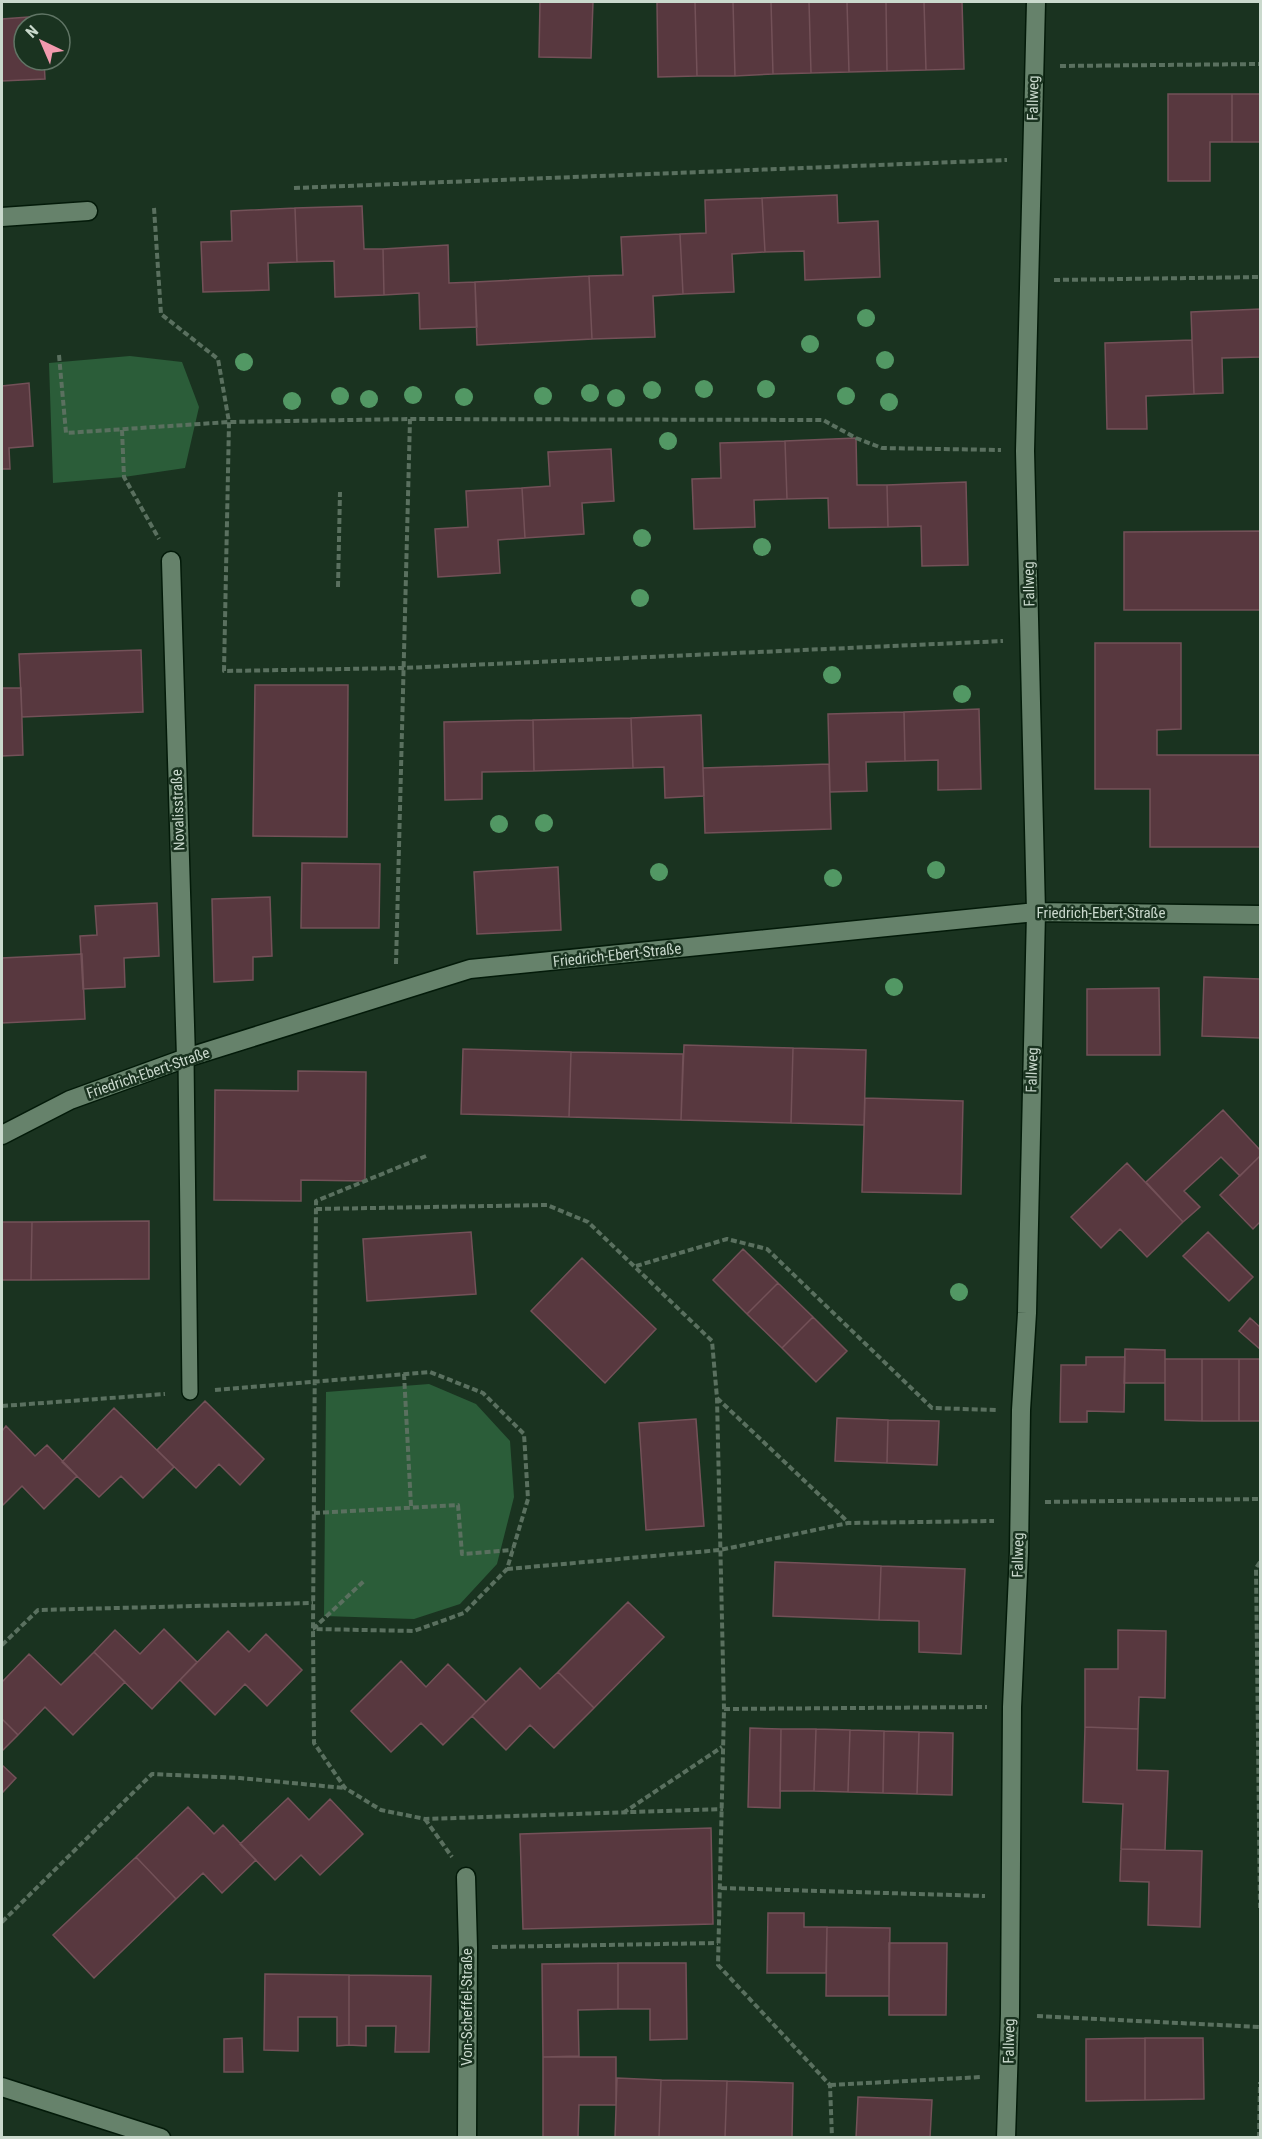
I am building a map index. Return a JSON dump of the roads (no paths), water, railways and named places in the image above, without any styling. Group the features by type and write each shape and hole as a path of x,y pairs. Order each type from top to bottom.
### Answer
{"street":[{"name":"Fallweg","path":"1006,2138 1010,2014 1012,1707 1019,1552 1021,1410 1027,1313 1036,912 1025,451 1035,2"},
{"path":"2,216 88,212"},
{"name":"Novalisstraße","path":"171,561 186,1058"},
{"name":"Friedrich-Ebert-Straße","path":"2,1135 70,1100 186,1058 470,969 1036,912 1260,915"},
{"name":"Von-Scheffel-Straße","path":"466,1877 467,2138"},
{"path":"2,2087 161,2138"}],"lane":[{"path":"186,1058 190,1392"}]}
